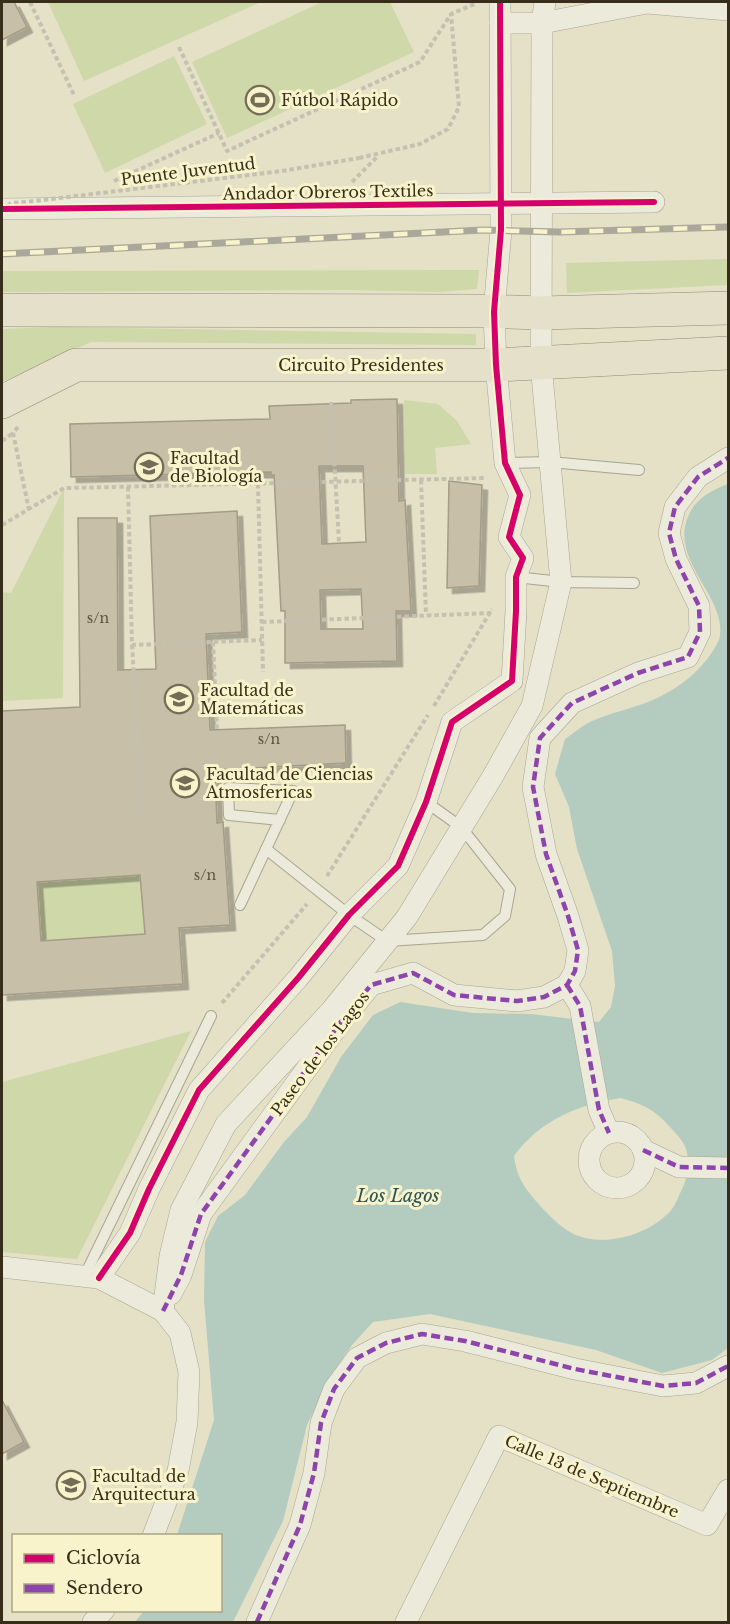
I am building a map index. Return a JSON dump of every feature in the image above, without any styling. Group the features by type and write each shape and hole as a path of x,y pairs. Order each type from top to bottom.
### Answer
{"main road":[{"path":"2,310 541,314 729,308"},
{"name":"Circuito Presidentes","path":"11,413 76,365 496,365 729,352"}],"street":[{"path":"91,1277 130,1233 149,1189 199,1090 349,915 398,866 426,802 452,722 512,681 516,578 523,558 509,537 520,495 501,471 496,365 494,312 501,230 500,2"},
{"path":"162,1311 170,1256 181,1210 226,1124 330,1012 407,917 532,706 561,582 540,364 541,204 550,21 544,2"},
{"path":"550,21 568,2"},
{"path":"500,23 550,21 648,2 729,10"},
{"name":"Andador Obreros Textiles","path":"2,210 654,202"},
{"path":"609,1133 598,1105 580,1006 567,985 575,970 578,950 546,854 533,787 540,738 572,703 638,673 688,657 700,632 699,606 676,559 669,533 675,507 698,477 729,458"},
{"name":"Paseo de los Lagos","path":"162,1311 181,1275 201,1214 340,1023 371,986 413,973 454,995 517,1000 544,997 567,985"},
{"path":"609,1133 633,1137 643,1150 645,1159 643,1169 632,1184 614,1188 597,1180 589,1162 594,1144 609,1133"},
{"path":"643,1150 684,1168 729,1168"},
{"path":"2,1267 91,1277 162,1311 180,1333 189,1372 187,1422 178,1471 154,1534"},
{"path":"257,1623 300,1525 314,1473 321,1423 334,1389 357,1358 386,1343 422,1334 465,1341 575,1369 663,1386 696,1383 729,1366"},
{"name":"Calle 13 de Septiembre","path":"406,1623 499,1436 707,1525 729,1490"}],"lane":[{"path":"501,471 550,462 639,470"},
{"path":"516,578 561,582 634,583"},
{"path":"240,905 267,849 280,820 293,791 228,788 229,815 280,820"},
{"path":"267,849 349,915 387,941 483,935 505,916 510,889 461,827 426,802"},
{"path":"91,1277 211,1016"}],"path":[{"path":"30,2 74,95"},
{"path":"179,46 227,151 420,62 451,14 483,2"},
{"path":"114,181 219,133"},
{"path":"332,402 339,543"},
{"path":"11,413 29,510"},
{"path":"2,441 13,433"},
{"path":"2,525 64,489 421,480 501,471"},
{"path":"421,480 426,615"},
{"path":"258,484 263,672"},
{"path":"128,487 132,645 143,818"},
{"path":"211,1016 318,891 491,613 494,603"},
{"path":"262,622 491,613"},
{"path":"132,645 262,640"},
{"path":"213,642 217,730"}],"green space":[{"path":"48,2 261,2 84,81"},
{"name":"Fútbol Rápido","path":"322,2 390,2 414,52 227,138 192,62"},
{"path":"174,56 207,124 105,173 73,104"},
{"path":"728,259 728,285 567,293 566,263"},
{"path":"479,270 477,289 439,292 344,290 2,292 2,271"},
{"path":"56,327 476,334 476,345 91,342 2,382 2,329"},
{"path":"404,400 438,404 457,421 471,444 435,448 437,474 405,474"},
{"path":"64,488 63,698 2,701 2,592 11,593"},
{"path":"140,875 145,934 41,941 37,882"},
{"path":"191,1031 77,1259 2,1252 2,1082"}],"water":[{"name":"Los Lagos","path":"728,484 728,1348 712,1360 662,1373 596,1350 430,1314 373,1322 352,1345 329,1379 307,1425 283,1521 233,1622 135,1622 143,1612 222,1612 222,1534 177,1534 214,1420 204,1300 205,1242 218,1216 245,1195 284,1142 307,1117 341,1057 373,1015 400,1002 473,1013 531,1014 599,1022 611,1007 615,986 612,951 577,849 569,807 555,774 565,739 592,721 648,702 680,685 706,660 719,640 720,625 716,610 692,565 686,549 684,534 691,511 709,493","holes":["620,1098 642,1105 664,1121 686,1149 688,1159 686,1179 672,1209 652,1226 625,1237 597,1240 572,1233 544,1210 524,1186 515,1165 514,1156 536,1133 561,1116 575,1110"]}],"building":[{"path":"2,2 14,2 27,27 2,40"},
{"path":"397,399 399,501 405,500 411,611 396,611 397,661 285,663 285,611 281,611 274,475 271,475 271,472 71,477 70,424 270,419 269,406 351,403 351,400","holes":["319,466 363,466 366,542 322,544","361,589 363,629 321,629 320,590"]},
{"path":"449,481 482,485 479,586 447,588"},
{"path":"237,511 242,632 206,634 210,730 345,725 346,763 215,770 217,823 223,822 230,925 179,928 183,984 2,995 2,711 80,707 78,518 117,518 118,670 156,669 150,516","holes":["140,875 145,934 41,941 37,882"]},
{"path":"2,1400 24,1442 2,1454"}],"railway":[{"path":"2,254 483,230 560,232 728,227"}],"marked path":[{"path":"163,1311 181,1275 201,1214 340,1023 371,985 413,973 454,995 517,1001 544,997 567,985 575,971 578,950 546,854 533,787 540,738 572,703 638,673 688,657 700,632 699,606 676,559 669,533 675,507 698,477 728,458"},
{"path":"567,985 580,1006 599,1110 609,1133"},
{"path":"643,1150 679,1167 728,1168"},
{"path":"257,1622 300,1525 314,1473 321,1423 334,1389 357,1358 386,1343 422,1334 465,1341 575,1369 663,1386 696,1383 728,1366"}],"cycle path":[{"path":"99,1278 130,1233 149,1189 199,1090 299,977 349,915 398,866 426,802 452,722 512,681 516,577 523,558 509,537 520,495 505,463 496,365 494,312 501,230 500,2"},
{"path":"2,209 654,202"}],"place":[{"name":"Fútbol Rápido","path":"260,100"},
{"name":"Facultad de Biología","path":"149,467"},
{"name":"Facultad de Matemáticas","path":"179,699"},
{"name":"Facultad de Ciencias Atmosfericas","path":"185,783"},
{"name":"Facultad de Arquitectura","path":"71,1485"}]}
